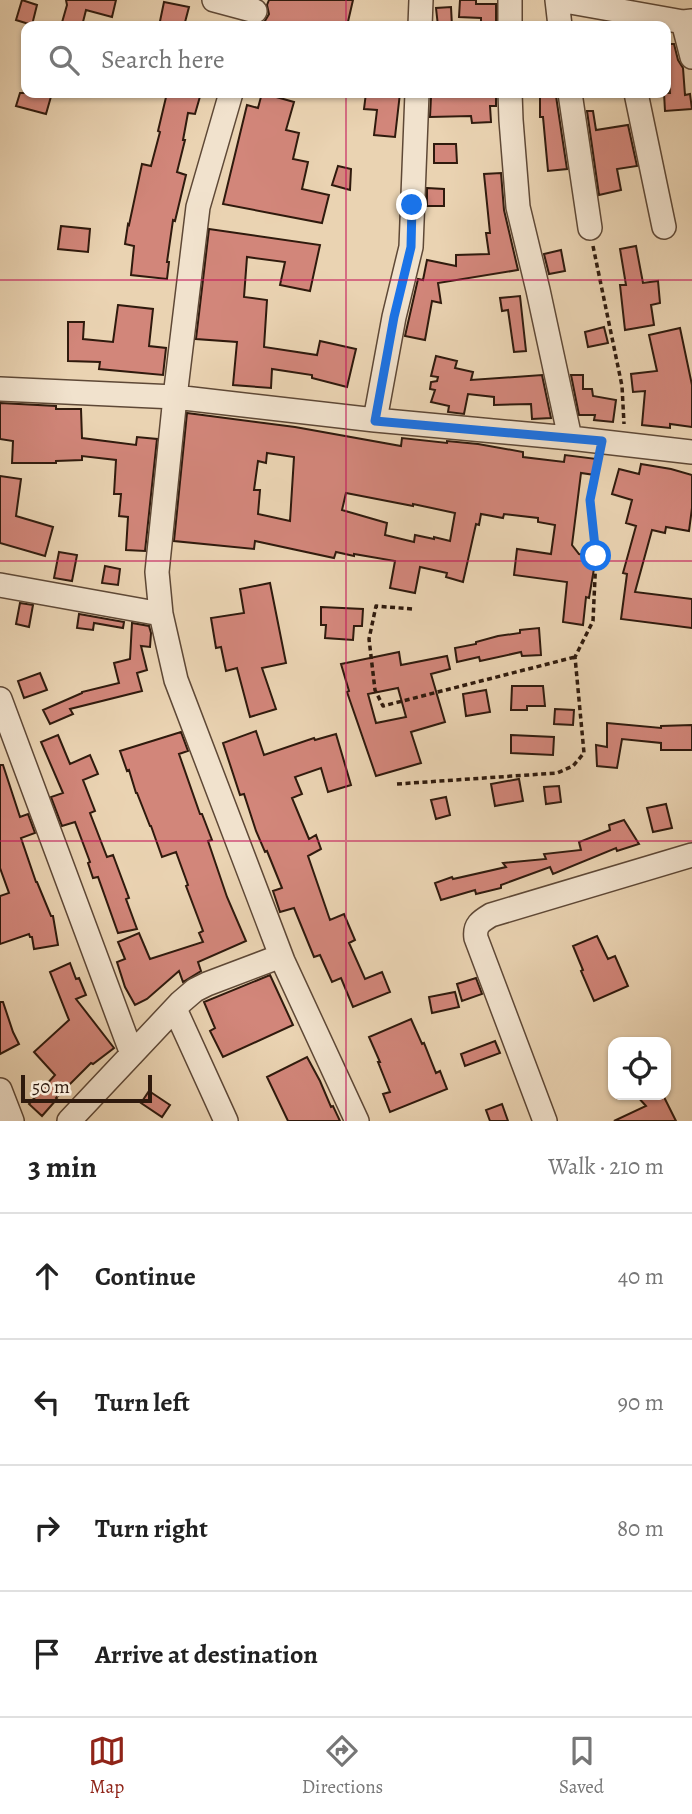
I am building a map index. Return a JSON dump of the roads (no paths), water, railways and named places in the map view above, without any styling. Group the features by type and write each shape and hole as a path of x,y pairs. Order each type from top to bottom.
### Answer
{"street":[{"path":"214,0 254,12"},
{"path":"420,21 421,0"},
{"path":"510,0 510,21"},
{"path":"560,21 558,0 624,13 687,21 692,57"},
{"path":"230,98 198,207 157,572 161,614 176,680 281,956 356,1121"},
{"path":"375,421 394,317 411,247 417,98"},
{"path":"510,98 518,208 570,438"},
{"path":"571,98 590,228"},
{"path":"637,98 664,227"},
{"path":"0,389 175,397 375,421 613,442 692,452"},
{"path":"0,585 161,614"},
{"path":"0,699 132,1054"},
{"path":"545,1121 476,938 477,925 491,915 692,855"},
{"path":"69,1121 195,990 281,956"},
{"path":"175,1009 226,1121"},
{"path":"0,1090 12,1121"}]}
